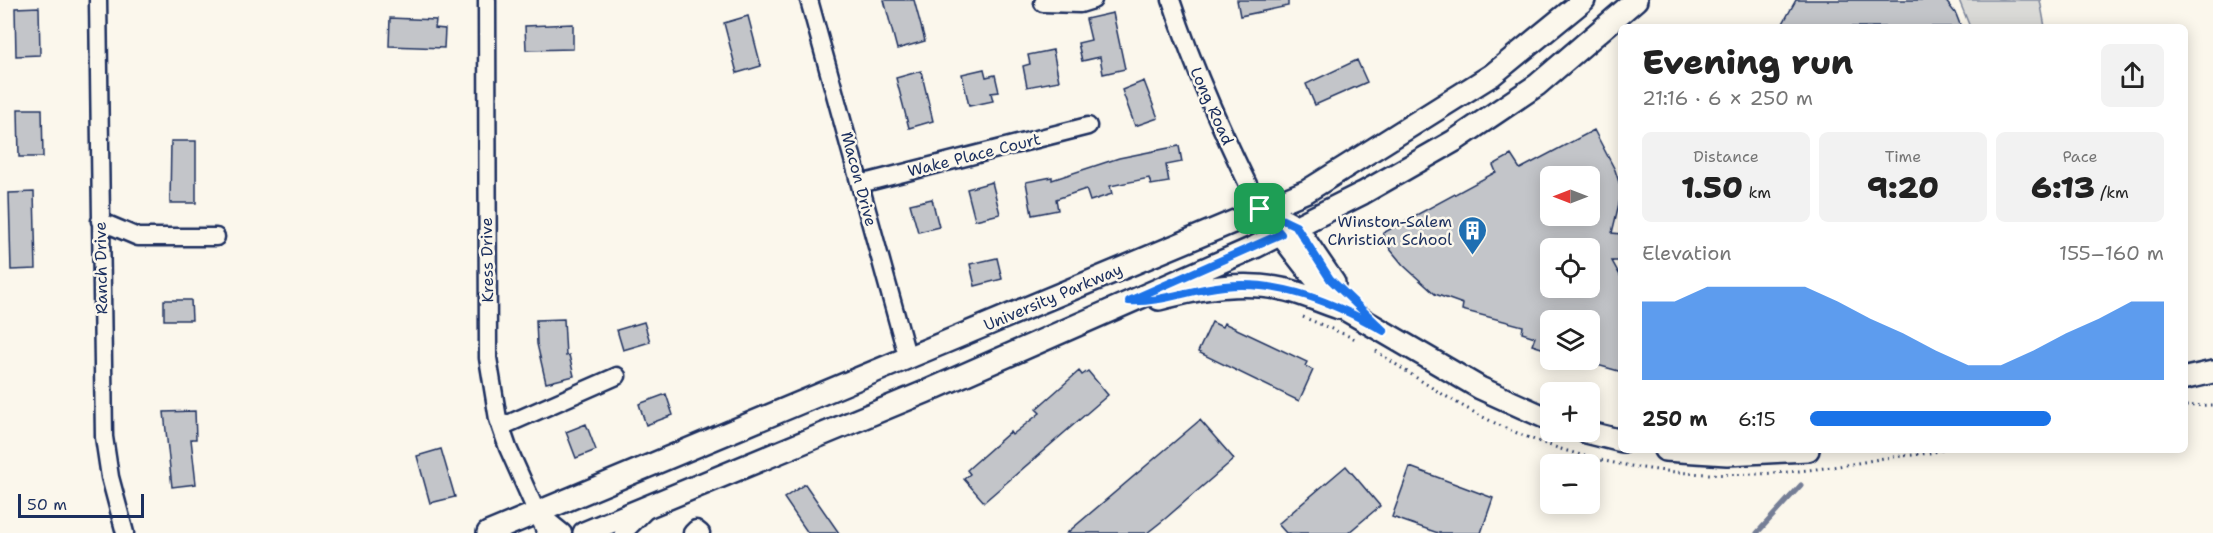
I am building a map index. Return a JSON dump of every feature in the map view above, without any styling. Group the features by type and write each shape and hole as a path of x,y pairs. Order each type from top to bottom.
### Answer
{"main road":[{"name":"University Parkway","path":"584,533 925,392 1288,230 1405,171 1537,85 1636,0"},
{"name":"University Parkway","path":"488,533 1307,191 1492,75 1574,3"},
{"path":"1260,209 1288,230 1330,279 1384,331"},
{"path":"1288,230 1301,263 1327,294 1346,310"},
{"path":"1129,301 1149,302 1190,291 1256,284 1289,290 1346,310 1480,388 1540,415"},
{"path":"2188,378 2213,372"},
{"path":"1600,436 1618,440"},
{"path":"1711,453 1746,453"}],"street":[{"name":"Ranch Drive","path":"98,0 104,436 110,477 125,533"},
{"name":"Kress Drive","path":"487,0 488,358 501,427 546,533"},
{"name":"Macon Drive","path":"809,0 908,358"},
{"path":"1043,3 1080,4 1093,0"},
{"name":"Long Road","path":"1171,0 1192,61 1219,126 1260,209"},
{"name":"Wake Place Court","path":"860,184 1088,126"},
{"path":"100,221 138,237 216,237"},
{"path":"501,427 616,376"},
{"path":"623,533 649,508"},
{"path":"536,512 563,533"},
{"path":"692,533 696,529 700,533"}],"path":[{"path":"2188,406 2213,405"}],"shaded area":[{"path":"1959,0 2040,0 2044,24 1969,24"}],"building":[{"path":"884,0 914,0 925,41 897,49"},
{"path":"1237,0 1288,0 1288,6 1240,16"},
{"path":"1796,0 1945,0 1956,14 1960,24 1783,24"},
{"path":"39,7 40,55 16,56 15,8"},
{"path":"1113,13 1125,69 1103,74 1100,57 1082,61 1078,43 1091,40 1086,19"},
{"path":"748,16 761,66 737,73 724,23"},
{"path":"390,18 436,20 435,28 445,29 444,48 389,46"},
{"path":"573,24 573,49 526,50 525,26"},
{"path":"1053,50 1059,81 1027,87 1023,66 1030,64 1028,55"},
{"path":"1357,60 1367,82 1315,105 1306,84"},
{"path":"984,69 986,77 995,75 999,92 991,93 993,101 969,106 962,74"},
{"path":"921,71 933,121 909,128 896,78"},
{"path":"1144,81 1158,118 1135,126 1122,90"},
{"path":"18,109 42,109 43,157 19,157"},
{"name":"Winston-Salem Christian School","path":"1594,130 1618,179 1618,208 1612,233 1618,234 1618,261 1612,261 1618,272 1618,371 1600,366 1600,310 1540,310 1540,348 1532,345 1535,337 1522,333 1523,326 1462,310 1463,304 1435,294 1403,265 1390,249 1383,233 1496,172 1493,165 1511,155 1520,169"},
{"path":"171,141 196,141 196,203 170,203"},
{"path":"1179,146 1182,162 1166,165 1169,182 1151,185 1149,178 1110,186 1112,194 1090,201 1086,189 1056,199 1058,210 1032,215 1026,182 1052,177 1052,180 1119,158"},
{"path":"992,182 1000,214 975,220 967,189"},
{"path":"34,192 36,269 11,270 9,193"},
{"path":"932,199 939,227 918,232 910,204"},
{"path":"997,258 1002,279 975,286 970,264"},
{"path":"164,300 191,300 192,320 164,320"},
{"path":"564,319 566,356 569,355 574,376 546,383 537,344 536,320"},
{"path":"644,322 650,342 623,350 617,330"},
{"path":"1212,322 1222,327 1224,323 1307,362 1305,366 1313,370 1299,401 1198,352"},
{"path":"1079,371 1082,375 1088,371 1108,395 984,502 964,479 970,474 967,470 1010,432 1012,435 1040,413 1036,409"},
{"path":"666,394 673,415 646,425 639,404"},
{"path":"195,411 196,439 191,439 196,484 172,487 164,412"},
{"path":"1200,420 1234,459 1166,518 1147,533 1067,533"},
{"path":"586,424 596,450 576,458 566,432"},
{"path":"441,449 455,497 430,503 417,456"},
{"path":"1346,466 1380,506 1348,533 1286,533 1278,524"},
{"path":"1410,467 1493,498 1481,533 1438,533 1392,517"},
{"path":"805,484 839,533 808,533 784,498"}],"waterway":[{"path":"1757,533 1801,485"}],"place":[{"name":"Winston-Salem Christian School","path":"1473,256"}],"route":[{"path":"1260,209 1296,226 1330,279 1384,331 1346,310 1289,290 1256,284 1190,291 1149,302 1129,301 1281,234 1260,209"}]}
